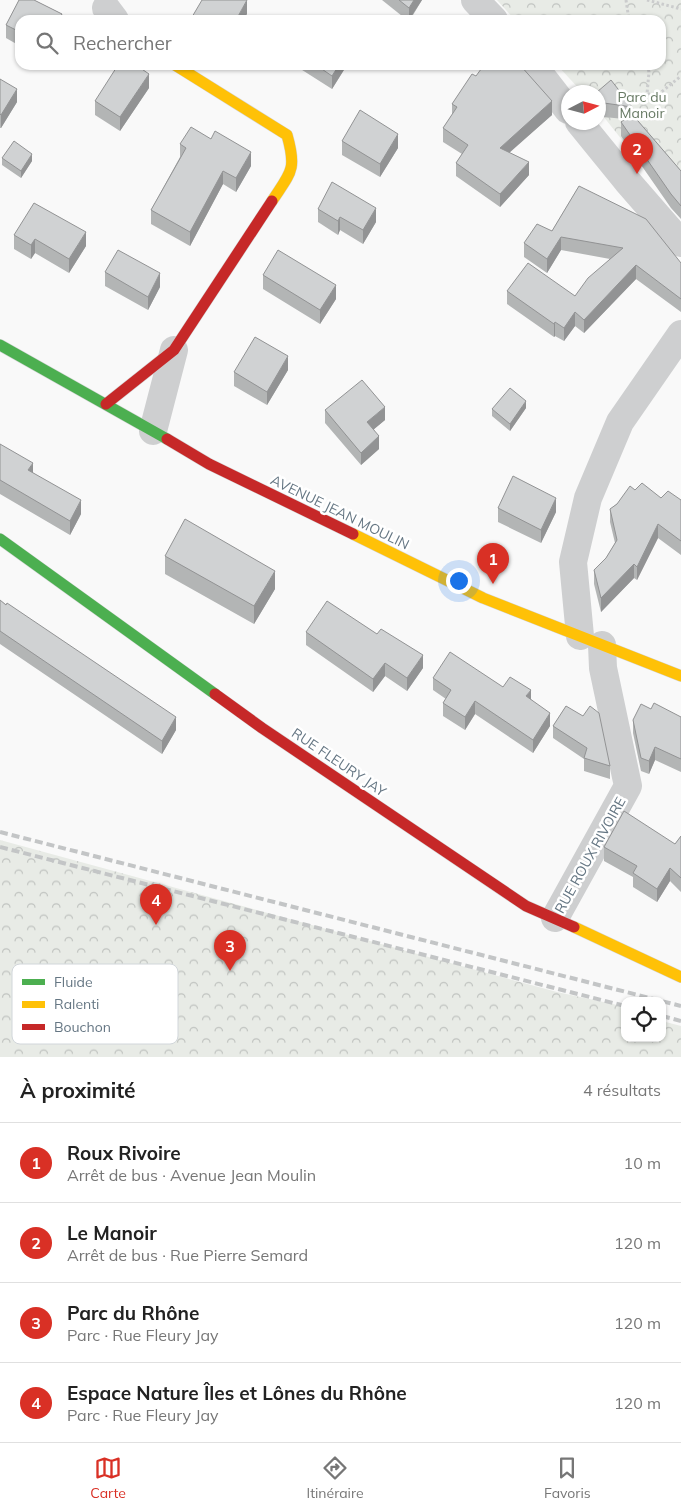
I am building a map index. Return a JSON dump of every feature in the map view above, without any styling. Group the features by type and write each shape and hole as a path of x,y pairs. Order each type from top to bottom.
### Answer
{"street":[{"path":"475,0 489,15"},
{"path":"106,404 174,350 290,174 294,156 287,135 183,70"},
{"path":"537,70 561,101"},
{"path":"586,130 681,243"},
{"name":"RUE ROUX RIVOIRE","path":"555,918 628,786 603,668 591,640 573,562 588,498 620,422 681,334"},
{"name":"AVENUE JEAN MOULIN","path":"0,345 209,464 483,598 681,676"},
{"path":"153,431 174,350"},
{"name":"RUE FLEURY JAY","path":"0,539 262,728 526,906 681,977"}],"path":[{"path":"626,0 628,15"},
{"path":"647,0 681,9"},
{"path":"649,70 647,94 659,94 681,76"}],"green space":[{"name":"Parc du Manoir","path":"497,0 681,0 681,202 674,211 638,160 606,120 606,85 576,85 562,70 666,70 666,15 510,15"},
{"path":"0,840 557,992 621,1006 621,1042 666,1042 666,1022 681,1026 681,1057 0,1057"}],"building":[{"path":"19,0 34,0 62,14 15,15 15,30 6,25"},
{"path":"202,0 247,0 239,15 193,15"},
{"path":"399,0 414,0 409,8"},
{"path":"115,70 143,70 149,74 120,117 95,101"},
{"path":"323,70 336,70 332,76"},
{"path":"480,70 524,70 552,101 500,148 529,162 500,194 456,163 468,145 443,128 457,107 452,104 472,74 476,76"},
{"path":"0,79 17,89 1,115 0,114"},
{"path":"611,80 632,107 606,103 605,85"},
{"path":"360,110 398,134 380,164 342,141"},
{"path":"632,114 681,171 681,206 621,122"},
{"path":"191,127 211,139 215,131 251,152 236,178 223,171 190,232 151,210 186,148 180,144"},
{"path":"14,141 32,154 21,171 2,158"},
{"path":"332,182 376,208 363,230 340,217 338,221 318,209"},
{"path":"579,186 646,219 681,263 681,299 636,265 584,320 575,312 564,328 555,322 554,324 507,291 528,263 575,296 588,278 623,248 561,237 547,259 524,243 537,224 552,231"},
{"path":"34,203 86,232 69,259 35,239 31,245 14,235"},
{"path":"118,250 160,273 148,297 105,272"},
{"path":"278,250 336,285 320,310 263,275"},
{"path":"255,337 288,356 267,392 234,372"},
{"path":"362,380 385,407 367,422 379,436 361,453 325,410"},
{"path":"510,388 526,401 510,424 492,409"},
{"path":"0,444 33,463 28,470 81,500 70,521 0,480"},
{"path":"513,476 556,498 541,530 498,508"},
{"path":"642,483 661,498 668,491 681,500 681,541 658,524 637,567 634,564 601,598 594,570 606,558 617,540 610,509 617,504 630,486 635,490"},
{"path":"185,519 275,571 254,606 165,556"},
{"path":"0,600 176,717 162,741 0,631"},
{"path":"327,601 377,634 381,629 423,655 407,678 385,663 373,679 306,632"},
{"path":"450,652 503,687 510,677 531,690 526,696 550,713 533,740 475,701 465,717 443,703 451,690 433,678"},
{"path":"654,703 681,717 681,759 655,747 649,761 641,758 633,720 641,704 651,709"},
{"path":"566,706 583,716 590,706 599,713 610,766 584,758 587,748 553,726"},
{"path":"624,811 675,844 681,836 681,878 670,868 657,889 633,873 637,866 604,847"}],"railway":[{"path":"0,832 681,1006"},
{"path":"0,847 621,1005"},
{"path":"666,1017 681,1021"}],"traffic: fast":[{"path":"0,345 167,439"},
{"path":"0,539 215,694"}],"traffic: slow":[{"path":"183,70 287,135 292,164 288,177 272,201"},
{"path":"353,534 483,598 681,676"},
{"path":"574,927 681,977"}],"traffic: jam":[{"path":"106,404 174,350 272,201"},
{"path":"167,439 209,464 353,534"},
{"path":"215,694 262,728 526,906 574,927"}],"place":[{"name":"Le Manoir","path":"637,174"},
{"name":"Roux Rivoire","path":"493,584"},
{"name":"Espace Nature Îles et Lônes du Rhône","path":"156,925"},
{"name":"Parc du Rhône","path":"230,971"}]}
